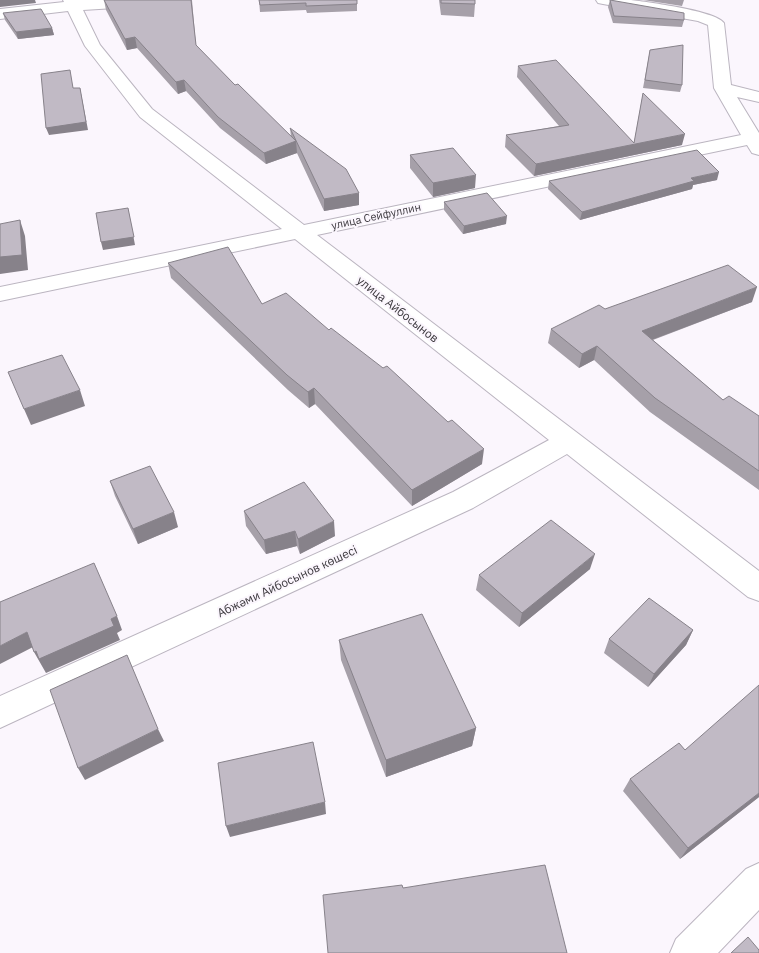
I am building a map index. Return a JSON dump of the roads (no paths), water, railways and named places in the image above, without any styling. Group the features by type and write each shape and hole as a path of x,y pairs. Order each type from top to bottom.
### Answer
{"street":[{"path":"0,14 72,3 179,0"},
{"path":"603,0 702,17 716,23 723,88 756,144"},
{"name":"улица Айбосынов","path":"72,3 92,46 146,113 759,588"},
{"path":"723,88 759,97"},
{"name":"улица Сейфуллин","path":"0,294 299,232 756,144"},
{"name":"Абжәми Айбосынов көшесі","path":"0,712 463,500 569,441"},
{"path":"690,953 759,882"}]}
